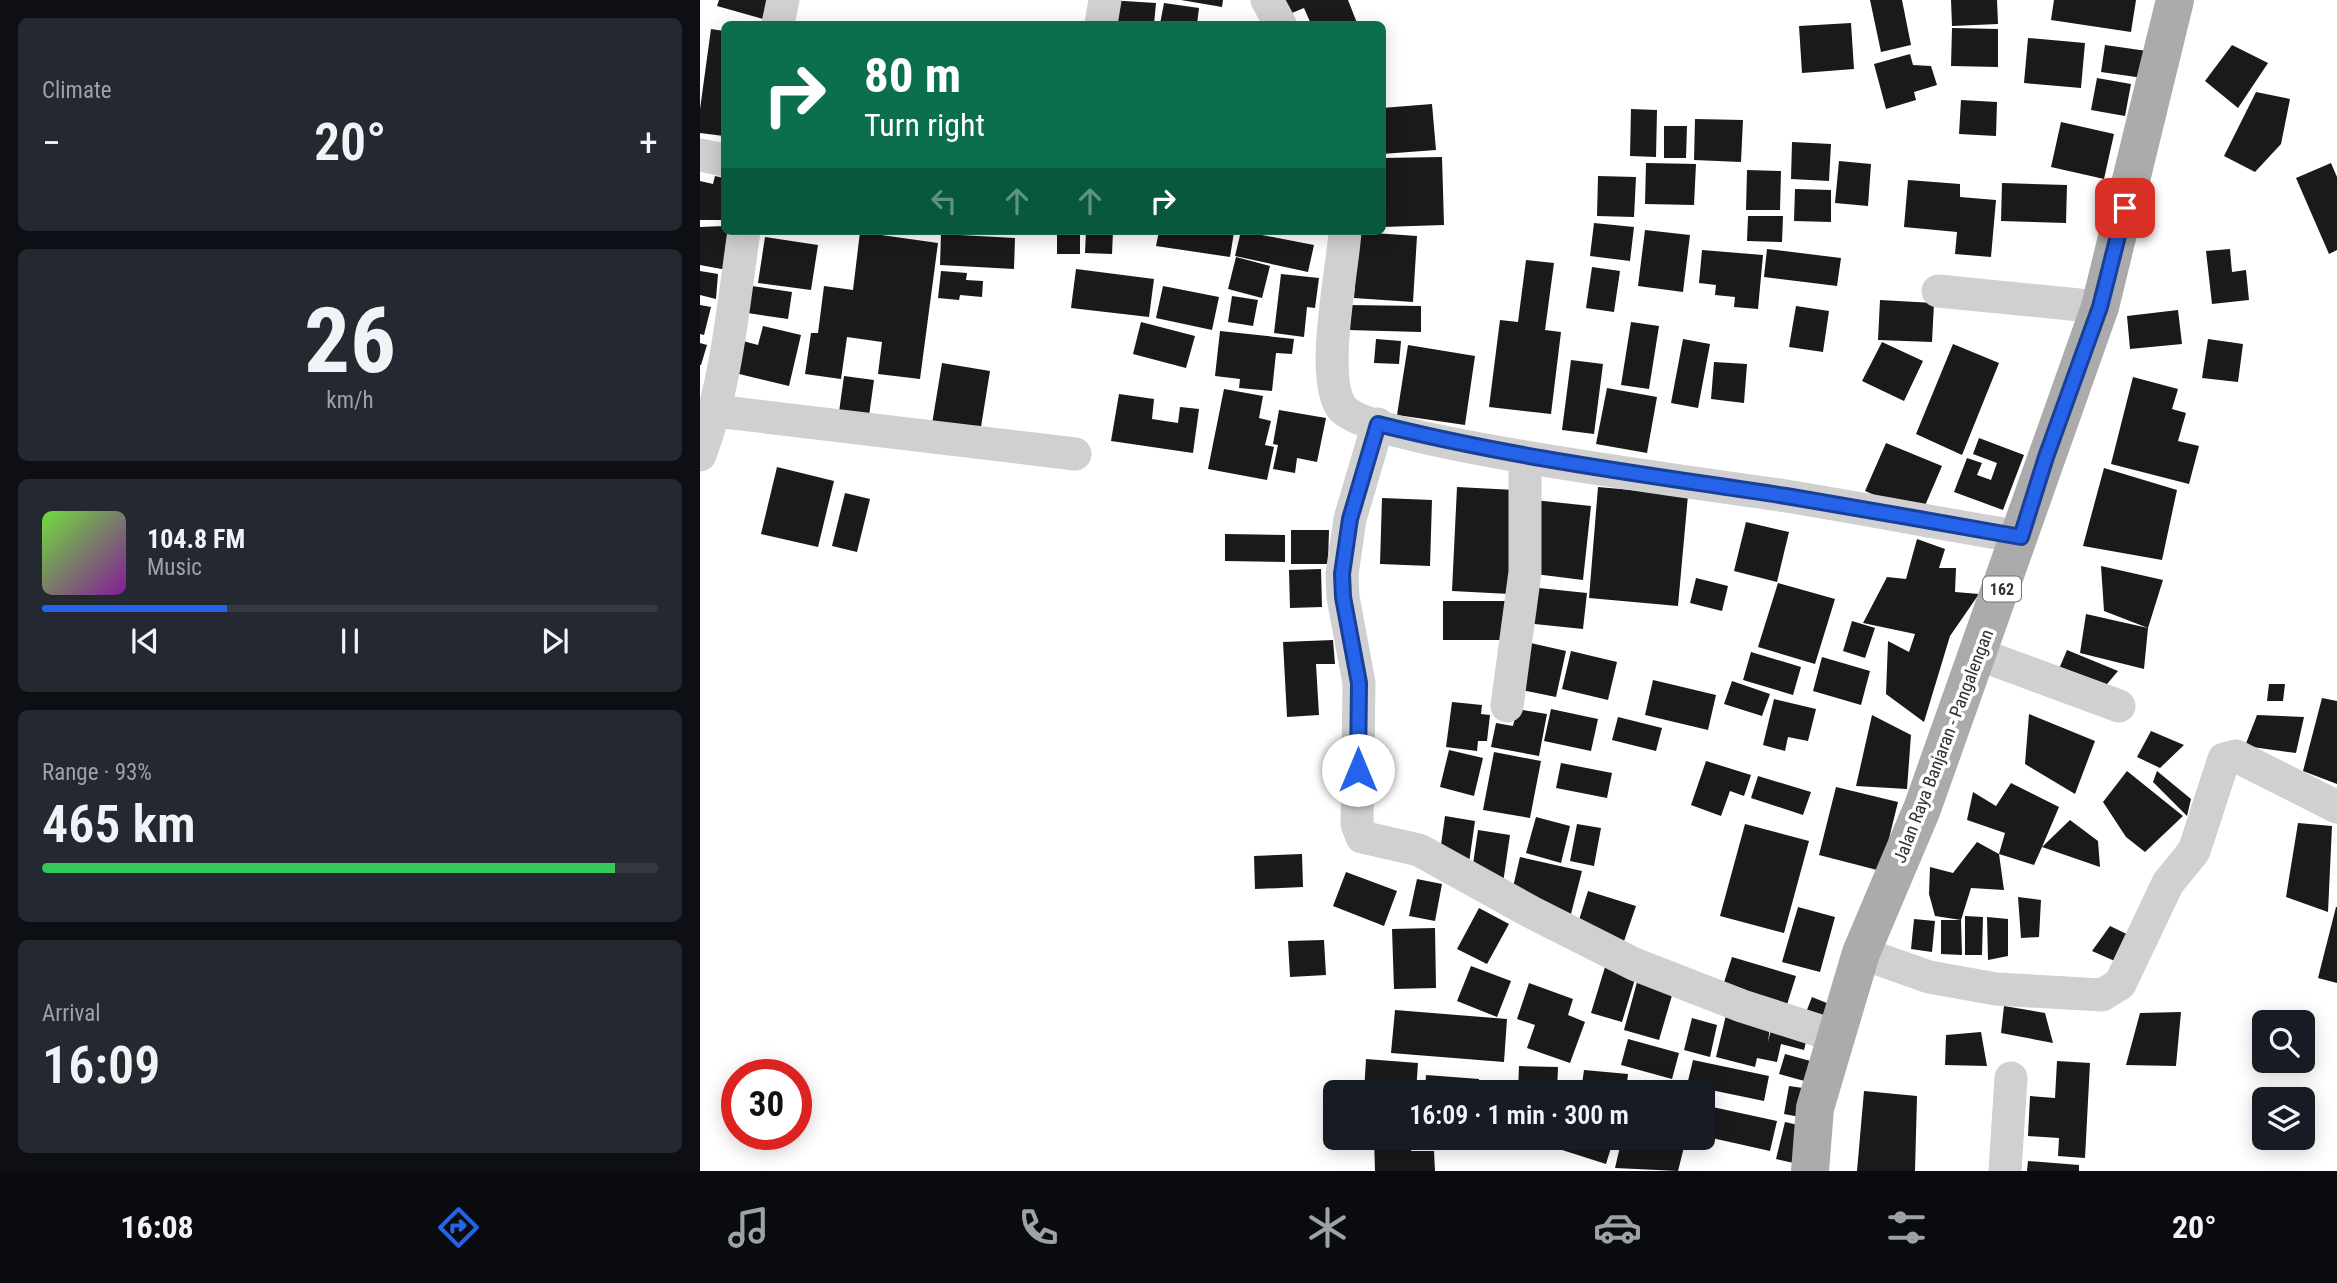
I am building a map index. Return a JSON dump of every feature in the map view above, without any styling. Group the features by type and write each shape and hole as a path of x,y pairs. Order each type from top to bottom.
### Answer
{"main road":[{"name":"Jalan Raya Banjaran - Pangalengan","path":"1810,1171 1815,1108 1861,953 1922,809 2021,537 2046,457 2100,307 2175,0"}],"street":[{"path":"779,21 783,0"},
{"path":"1102,21 1105,0"},
{"path":"1267,0 1278,21"},
{"path":"700,155 721,159"},
{"path":"700,455 716,411 743,235"},
{"path":"1339,235 1334,393 1344,411 1378,424 1525,457 1786,496 2021,537"},
{"path":"1938,291 2100,307"},
{"path":"716,411 1076,454"},
{"path":"1378,424 1350,519 1342,574 1343,597 1359,683 1358,832 1366,840 1419,850 1531,912 1634,964 1742,1006 1836,1036"},
{"path":"1507,706 1525,572 1525,457"},
{"path":"1978,654 2119,706"},
{"path":"1861,953 1929,977 1996,989 2102,995 2120,984 2168,883 2194,851 2224,759 2236,757 2337,807"},
{"path":"2005,1171 2011,1078"}],"building":[{"path":"719,0 776,0 770,21 717,6"},
{"path":"1108,0 1156,3 1154,21 1106,21"},
{"path":"1181,0 1223,0 1222,7"},
{"path":"1281,0 1348,0 1356,21 1310,21 1304,8 1287,15"},
{"path":"1870,0 1902,0 1911,45 1881,52"},
{"path":"1951,0 1997,0 1998,24 1952,26"},
{"path":"2054,0 2136,0 2131,32 2051,20"},
{"path":"1164,3 1199,8 1197,21 1161,21"},
{"path":"1851,23 1854,69 1802,73 1799,26"},
{"path":"1952,28 1998,29 1998,67 1951,66"},
{"path":"711,29 721,31 721,136 700,133 700,109"},
{"path":"2028,38 2085,43 2081,88 2024,83"},
{"path":"2105,45 2147,51 2143,78 2101,72"},
{"path":"2232,45 2268,63 2238,108 2205,81"},
{"path":"1910,54 1913,65 1931,66 1937,85 1914,92 1916,100 1886,109 1874,64"},
{"path":"2097,78 2131,84 2125,116 2091,110"},
{"path":"2256,92 2290,99 2281,144 2255,172 2224,156"},
{"path":"1961,100 1997,102 1996,136 1959,134"},
{"path":"1432,104 1436,150 1386,154 1386,108"},
{"path":"1631,109 1657,110 1656,157 1630,156"},
{"path":"1695,119 1743,120 1741,162 1694,160"},
{"path":"2061,122 2114,134 2104,179 2051,167"},
{"path":"1664,126 1687,126 1686,158 1664,158"},
{"path":"1792,142 1831,144 1829,181 1791,179"},
{"path":"1442,157 1444,225 1386,227 1386,158"},
{"path":"1839,161 1871,164 1868,206 1835,203"},
{"path":"1646,163 1696,164 1694,205 1645,204"},
{"path":"2331,163 2337,177 2337,250 2329,254 2296,178"},
{"path":"1747,170 1781,171 1780,210 1746,210"},
{"path":"715,176 721,177 721,220 700,220 700,181 713,184"},
{"path":"1598,176 1636,177 1634,217 1597,216"},
{"path":"1908,180 1960,184 1960,197 1996,200 1991,257 1955,254 1957,232 1904,227"},
{"path":"2002,183 2067,185 2066,223 2001,221"},
{"path":"1795,189 1831,190 1831,222 1794,221"},
{"path":"1748,216 1783,216 1782,242 1747,241"},
{"path":"1594,223 1634,227 1630,261 1590,256"},
{"path":"721,226 721,235 727,235 727,270 700,265 700,227"},
{"path":"1645,230 1690,235 1683,292 1638,286"},
{"path":"860,235 881,235 938,243 920,379 878,374 882,342 847,337 841,379 805,374 811,333 818,333 824,286 853,290"},
{"path":"941,235 1015,238 1014,269 940,265"},
{"path":"1057,235 1080,235 1080,254 1057,254"},
{"path":"1086,235 1113,235 1112,254 1085,253"},
{"path":"1158,235 1234,235 1230,257 1156,246"},
{"path":"1240,235 1262,235 1314,245 1308,272 1235,256"},
{"path":"1359,235 1417,236 1413,302 1354,298"},
{"path":"765,237 818,245 811,290 758,283"},
{"path":"1767,249 1841,258 1837,286 1764,277"},
{"path":"2230,249 2232,272 2246,270 2249,300 2212,304 2206,251"},
{"path":"1702,250 1763,255 1758,309 1734,307 1735,297 1715,295 1716,285 1699,283"},
{"path":"1236,257 1270,266 1262,298 1228,289"},
{"path":"1526,260 1554,263 1545,330 1561,332 1551,414 1489,407 1500,320 1518,322"},
{"path":"1592,267 1620,271 1614,312 1586,308"},
{"path":"1076,269 1154,279 1149,317 1071,308"},
{"path":"700,271 718,274 716,299 700,295"},
{"path":"941,271 967,273 966,280 983,281 982,297 960,295 959,300 938,298"},
{"path":"1281,274 1319,278 1315,308 1307,307 1304,337 1274,333"},
{"path":"745,285 792,292 788,319 741,312"},
{"path":"1163,286 1219,297 1212,330 1156,318"},
{"path":"1232,296 1258,300 1253,326 1228,322"},
{"path":"1880,300 1934,303 1932,342 1878,340"},
{"path":"700,305 711,307 704,335 700,334"},
{"path":"1347,305 1421,306 1421,332 1347,330"},
{"path":"1796,306 1829,311 1823,352 1789,347"},
{"path":"2178,310 2182,344 2130,349 2127,316"},
{"path":"1141,322 1195,336 1186,368 1133,354"},
{"path":"1631,322 1659,326 1649,389 1621,385"},
{"path":"763,326 801,335 789,386 735,373 743,341 758,345"},
{"path":"1220,331 1294,339 1292,354 1276,353 1272,391 1239,388 1240,379 1215,376"},
{"path":"1376,339 1401,341 1399,364 1374,363"},
{"path":"1683,339 1710,344 1698,408 1671,403"},
{"path":"2208,339 2243,344 2238,382 2202,378"},
{"path":"1882,342 1923,361 1904,401 1862,381"},
{"path":"700,343 707,345 701,365 700,365"},
{"path":"1953,344 1999,363 1962,455 1916,434"},
{"path":"1408,345 1475,356 1465,425 1397,415"},
{"path":"1571,360 1603,364 1594,434 1562,430"},
{"path":"1714,362 1747,364 1744,403 1711,399"},
{"path":"942,363 990,371 980,433 932,424"},
{"path":"844,376 874,380 869,416 839,412"},
{"path":"2133,377 2178,389 2172,409 2186,413 2178,441 2199,446 2189,484 2111,464"},
{"path":"1607,388 1657,397 1647,453 1596,444"},
{"path":"1224,389 1263,396 1259,418 1271,421 1265,445 1274,447 1267,480 1208,469"},
{"path":"1119,394 1154,399 1152,419 1178,423 1180,407 1199,409 1193,453 1111,441"},
{"path":"1279,410 1326,418 1317,462 1297,458 1295,473 1273,469 1278,445 1273,444"},
{"path":"1979,438 2024,455 2003,510 1954,492 1967,458 1982,463 1977,475 1991,480 1997,463 1973,454"},
{"path":"1886,443 1942,466 1921,515 1865,491"},
{"path":"777,467 834,481 818,547 761,534"},
{"path":"2104,468 2177,490 2162,560 2083,546"},
{"path":"1457,487 1515,490 1510,594 1452,591"},
{"path":"1598,487 1688,495 1678,606 1589,598"},
{"path":"845,493 870,499 857,552 832,546"},
{"path":"1382,498 1432,500 1430,566 1380,564"},
{"path":"1534,500 1591,506 1583,580 1527,573"},
{"path":"1746,522 1789,532 1777,582 1734,571"},
{"path":"1291,530 1329,530 1328,564 1291,564"},
{"path":"1225,534 1285,535 1285,562 1225,561"},
{"path":"1917,539 1945,549 1939,568 1956,568 1955,592 1979,594 1950,636 1924,722 1886,694 1888,641 1909,652 1915,634 1863,623 1887,577 1906,579"},
{"path":"2101,566 2163,580 2148,628 2104,611"},
{"path":"1321,569 1322,607 1290,608 1289,570"},
{"path":"1696,578 1728,586 1722,611 1690,603"},
{"path":"1778,583 1835,599 1815,664 1758,647"},
{"path":"1529,587 1587,593 1583,629 1525,623"},
{"path":"1443,601 1509,601 1509,640 1443,640"},
{"path":"2086,614 2148,628 2144,669 2080,653"},
{"path":"1852,621 1875,628 1865,658 1843,651"},
{"path":"1333,640 1335,664 1316,664 1319,715 1287,717 1283,642"},
{"path":"1522,641 1566,651 1556,697 1512,688"},
{"path":"2067,650 2118,671 2102,690 2059,669"},
{"path":"1571,651 1617,662 1608,700 1562,689"},
{"path":"1751,652 1801,667 1793,695 1743,680"},
{"path":"1822,657 1870,671 1861,705 1813,691"},
{"path":"1653,680 1716,695 1708,730 1645,715"},
{"path":"1732,681 1770,694 1762,716 1724,704"},
{"path":"2269,684 2285,684 2283,701 2267,701"},
{"path":"2322,698 2337,701 2337,784 2303,771"},
{"path":"1774,699 1816,709 1808,741 1788,737 1785,751 1763,745"},
{"path":"1452,702 1482,705 1481,714 1490,715 1487,741 1478,741 1477,751 1446,747"},
{"path":"1517,709 1547,714 1539,756 1491,747 1496,723 1513,726"},
{"path":"1551,709 1598,719 1591,751 1544,741"},
{"path":"2029,714 2095,741 2075,794 2025,764"},
{"path":"1872,715 1911,735 1907,789 1856,786"},
{"path":"2257,715 2304,717 2296,753 2245,746"},
{"path":"1618,717 1662,728 1656,751 1612,740"},
{"path":"2151,731 2184,745 2160,768 2137,757"},
{"path":"1449,750 1483,758 1474,796 1440,787"},
{"path":"1494,752 1541,761 1530,818 1483,810"},
{"path":"1706,761 1751,775 1744,796 1730,791 1721,816 1691,805"},
{"path":"1561,763 1612,773 1607,798 1556,788"},
{"path":"2127,771 2183,816 2145,852 2126,837 2103,802"},
{"path":"2157,771 2191,799 2187,816 2153,782"},
{"path":"1758,776 1811,792 1803,815 1751,798"},
{"path":"2011,783 2059,807 2034,865 1999,854 2005,833 1967,820 1973,792 1996,806"},
{"path":"1836,787 1898,802 1881,871 1819,855"},
{"path":"1445,816 1475,821 1469,863 1439,859"},
{"path":"1536,817 1570,826 1561,863 1526,853"},
{"path":"2070,820 2098,841 2100,867 2042,847"},
{"path":"2298,823 2332,826 2328,912 2286,897"},
{"path":"1577,824 1601,828 1594,866 1570,861"},
{"path":"1745,824 1809,841 1784,933 1720,916"},
{"path":"1478,830 1510,835 1503,883 1471,878"},
{"path":"1977,842 1999,854 2004,890 1971,888 1961,920 1935,916 1929,894 1930,867 1953,873"},
{"path":"1302,854 1303,887 1255,889 1254,856"},
{"path":"1520,857 1582,871 1571,914 1510,900"},
{"path":"1346,872 1397,891 1384,926 1333,906"},
{"path":"1417,879 1442,884 1435,921 1409,916"},
{"path":"1588,891 1636,906 1622,947 1575,933"},
{"path":"2018,897 2041,900 2039,937 2021,938"},
{"path":"1798,907 1835,917 1820,972 1782,962"},
{"path":"2337,907 2337,983 2318,978"},
{"path":"1479,908 1509,924 1487,964 1457,949"},
{"path":"1965,916 1983,917 1982,955 1965,955"},
{"path":"1987,917 2008,919 2008,956 1988,960"},
{"path":"1914,919 1935,921 1932,952 1911,949"},
{"path":"1941,920 1961,920 1962,955 1941,954"},
{"path":"2110,926 2135,938 2117,962 2092,951"},
{"path":"1435,928 1436,988 1394,989 1392,929"},
{"path":"1324,940 1326,975 1290,977 1288,941"},
{"path":"1732,957 1796,976 1785,1011 1721,992"},
{"path":"1471,966 1511,981 1497,1017 1457,1001"},
{"path":"1605,967 1636,976 1622,1022 1591,1013"},
{"path":"1637,982 1673,992 1659,1040 1624,1030"},
{"path":"1529,983 1573,999 1568,1015 1585,1022 1570,1063 1527,1048 1535,1025 1517,1019"},
{"path":"1812,997 1834,1006 1827,1024 1805,1015"},
{"path":"2004,1006 2045,1013 2053,1043 2001,1033"},
{"path":"1395,1010 1507,1019 1504,1062 1391,1053"},
{"path":"2181,1012 2176,1066 2126,1065 2140,1013"},
{"path":"1726,1015 1770,1027 1768,1042 1773,1021 1809,1030 1804,1050 1781,1044 1777,1062 1757,1058 1755,1067 1716,1057"},
{"path":"1692,1018 1717,1025 1710,1057 1684,1050"},
{"path":"1981,1032 1987,1066 1945,1065 1946,1035"},
{"path":"1628,1039 1679,1053 1672,1079 1621,1065"},
{"path":"1785,1054 1814,1062 1808,1082 1779,1074"},
{"path":"1366,1059 1418,1063 1417,1080 1365,1080"},
{"path":"1693,1060 1769,1076 1764,1101 1715,1091 1715,1080 1688,1080"},
{"path":"2057,1061 2090,1063 2085,1158 2058,1156 2059,1138 2028,1136 2030,1096 2055,1098"},
{"path":"1519,1066 1558,1067 1557,1080 1518,1080"},
{"path":"1584,1070 1628,1074 1627,1080 1583,1080"},
{"path":"1426,1075 1479,1079 1479,1080 1426,1080"},
{"path":"1789,1086 1810,1089 1805,1118 1784,1114"},
{"path":"1864,1091 1917,1096 1915,1171 1857,1171"},
{"path":"1715,1108 1777,1121 1770,1151 1715,1139"},
{"path":"1785,1122 1807,1127 1798,1164 1776,1159"},
{"path":"1374,1150 1434,1151 1435,1171 1375,1171"},
{"path":"1562,1150 1610,1150 1606,1164"},
{"path":"1619,1150 1683,1150 1678,1171 1615,1168"},
{"path":"2028,1161 2079,1165 2079,1171 2027,1171"}],"route":[{"path":"1358,770 1359,683 1343,597 1342,574 1350,519 1378,424 1464,446 1577,466 1786,496 2021,537 2046,457 2100,307 2125,208"}]}
